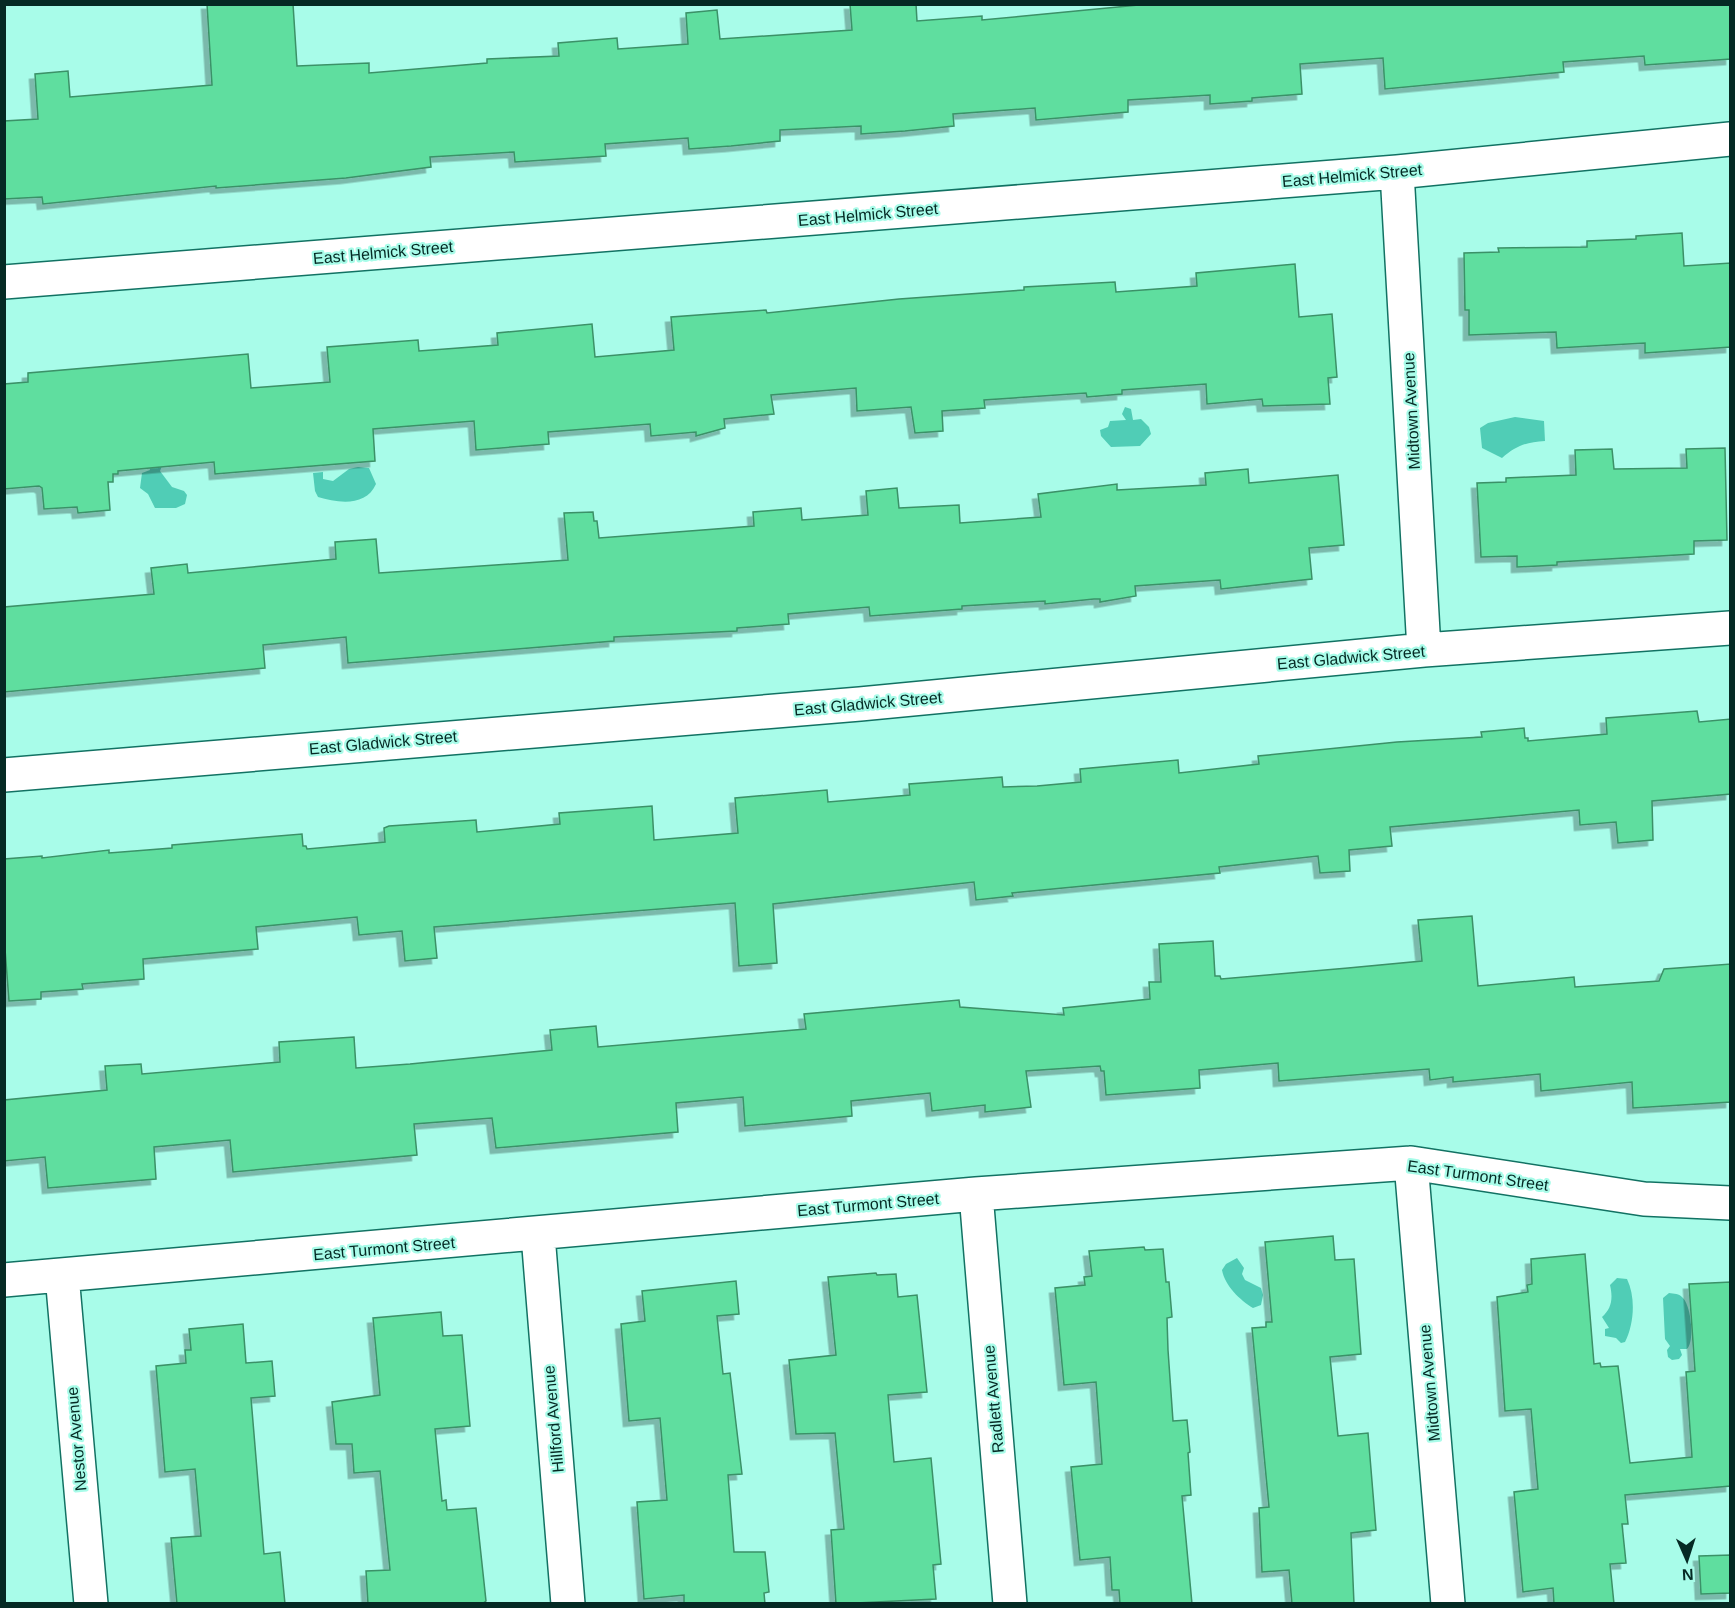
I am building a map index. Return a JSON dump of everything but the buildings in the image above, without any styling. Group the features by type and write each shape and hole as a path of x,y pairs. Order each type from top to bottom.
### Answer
{"street":[{"name":"East Helmick Street","path":"4,282 1397,172 1731,139"},
{"name":"Midtown Avenue","path":"1397,172 1424,650"},
{"name":"East Gladwick Street","path":"4,775 849,705 1424,650 1731,628"},
{"name":"Midtown Avenue","path":"1411,1163 1448,1604"},
{"name":"East Turmont Street","path":"4,1280 976,1194 1411,1163 1644,1200 1731,1203"},
{"name":"Radlett Avenue","path":"976,1194 1010,1604"},
{"name":"Hillford Avenue","path":"538,1234 568,1604"},
{"name":"Nestor Avenue","path":"62,1275 91,1604"}],"shaded area":[{"path":"1125,407 1131,409 1133,420 1141,419 1149,427 1151,434 1140,446 1111,447 1101,436 1100,430 1108,427 1110,421 1126,420 1122,414"},
{"path":"1515,417 1544,421 1545,441 1522,445 1502,458 1482,448 1480,428 1488,423"},
{"path":"149,465 162,466 160,471 172,487 184,491 187,495 185,504 176,508 155,508 148,494 140,488 142,473 150,470"},
{"path":"369,468 376,484 366,497 343,502 318,497 313,473 323,472 323,479 333,481 349,469"},
{"path":"1237,1258 1244,1268 1242,1274 1245,1280 1261,1288 1263,1295 1261,1305 1253,1308 1248,1305 1226,1282 1222,1270 1226,1264"},
{"path":"1617,1278 1627,1279 1633,1303 1630,1327 1625,1342 1621,1343 1616,1338 1605,1336 1605,1329 1609,1328 1602,1317 1611,1302 1610,1285"},
{"path":"1669,1293 1680,1295 1686,1302 1691,1331 1687,1349 1680,1349 1682,1355 1679,1359 1672,1360 1668,1357 1667,1350 1670,1346 1665,1339 1663,1298"}]}
